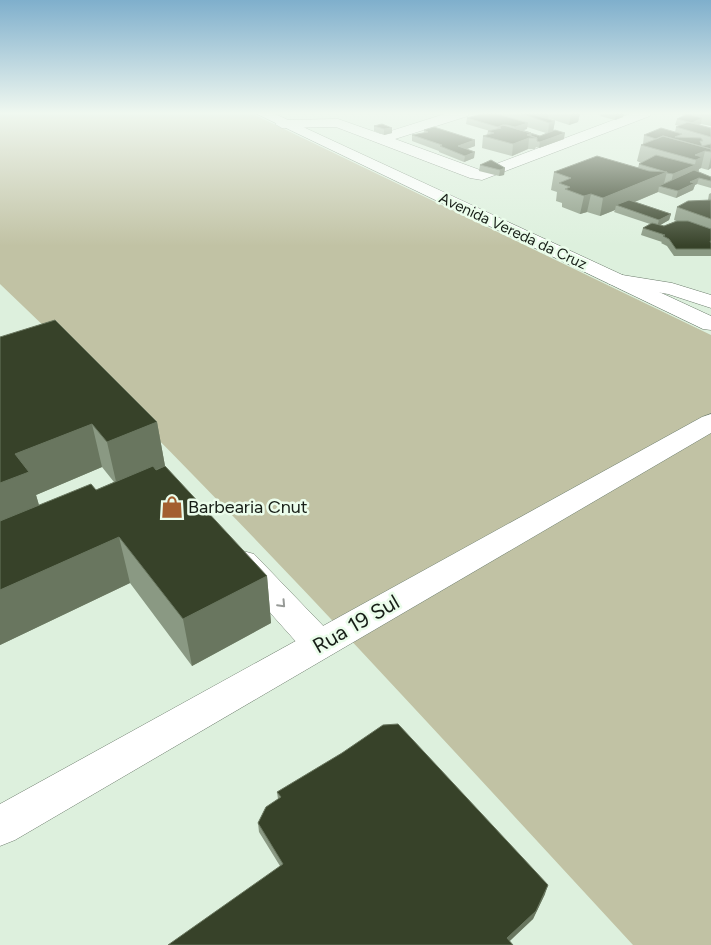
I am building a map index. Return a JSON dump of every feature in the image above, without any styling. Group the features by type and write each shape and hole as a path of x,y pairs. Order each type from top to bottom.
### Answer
{"street":[{"name":"Avenida Vereda da Cruz","path":"353,157 711,324"},
{"path":"426,157 470,175 482,175 529,157"},
{"path":"616,280 672,289 711,302"},
{"name":"Rua 19 Sul","path":"0,826 711,422"},
{"path":"225,543 319,644"}],"green space":[{"path":"0,157 342,157 711,335 711,945 633,945 243,526 163,444 0,284"}],"building":[{"path":"594,157 601,157 649,171 667,172 603,198 591,194 584,196 565,189 570,187 559,183 571,178 554,172"},
{"path":"652,157 664,157 695,165 673,174 639,164"},
{"path":"685,157 702,157 696,160"},
{"path":"491,160 505,168 500,170 480,165"},
{"path":"694,170 711,177 711,181 699,178 690,182 695,183 678,191 659,186"},
{"path":"629,200 671,214 659,220 616,205"},
{"path":"711,200 711,219 677,207 688,201"},
{"path":"677,221 688,221 711,229 711,249 676,249 669,239 663,236 665,235 643,228 652,223 664,226"},
{"path":"55,320 157,422 107,442 92,424 15,454 29,472 0,483 0,337"},
{"path":"153,466 156,470 165,466 267,576 183,619 119,537 0,590 0,521 91,484 96,490"},
{"path":"398,724 548,885 536,911 507,938 513,945 168,945 283,864 258,823 266,807 281,797 277,792 342,753 383,725"}],"place":[{"name":"Barbearia Cnut","path":"172,507"}]}
